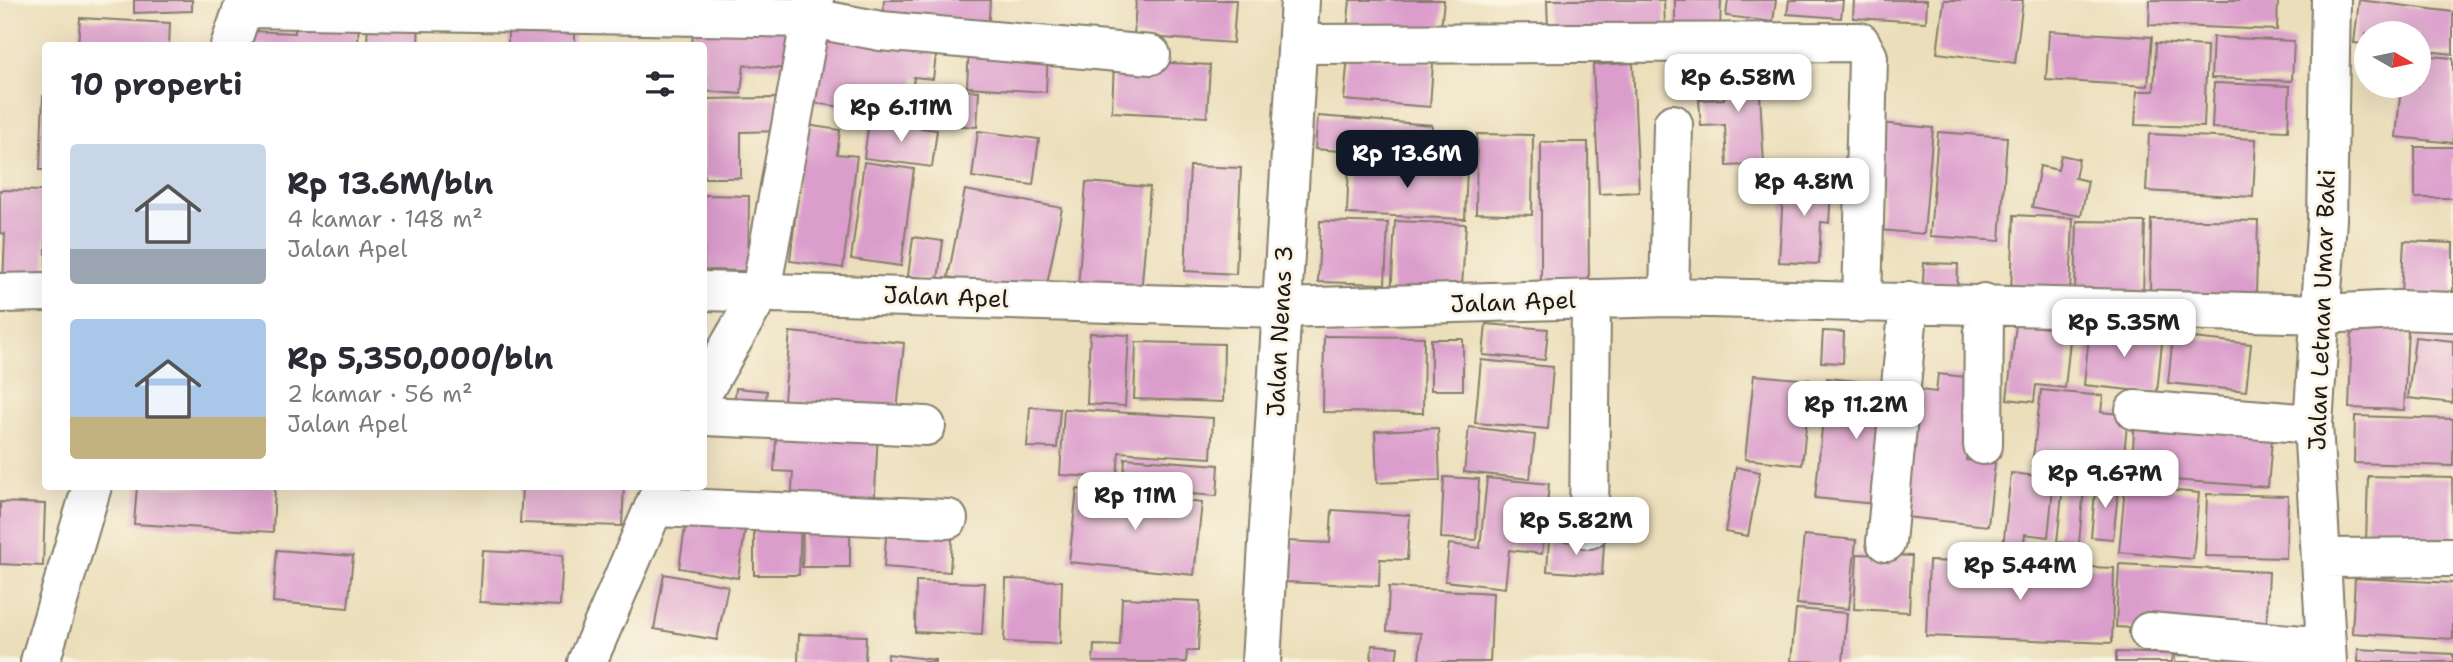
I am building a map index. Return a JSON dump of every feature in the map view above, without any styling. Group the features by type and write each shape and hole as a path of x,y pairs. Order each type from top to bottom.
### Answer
{"street":[{"name":"Jalan Nenas 3","path":"1261,662 1300,0"},
{"name":"Jalan Letnan Umar Baki","path":"2326,654 2323,558 2313,424 2323,314 2331,0"},
{"path":"231,42 245,4 812,9 881,31 1151,55"},
{"path":"707,385 761,291 812,9"},
{"path":"1299,44 1860,42 1868,57 1862,303"},
{"path":"1669,297 1672,124"},
{"name":"Jalan Apel","path":"707,290 1281,309 1669,297 1862,303 1984,303 2323,314 2398,310 2453,312"},
{"path":"0,293 42,292"},
{"path":"1589,529 1591,300"},
{"path":"1886,542 1909,302"},
{"path":"1983,445 1984,303"},
{"path":"2135,410 2313,424"},
{"path":"707,415 926,426"},
{"path":"40,662 91,490"},
{"path":"587,662 659,497 948,519"},
{"path":"2323,558 2453,557"},
{"path":"2149,632 2326,654"}],"building":[{"path":"134,0 192,0 192,11 134,13"},
{"path":"884,0 990,0 988,33 883,26"},
{"path":"1136,0 1236,0 1233,43 1134,36"},
{"path":"1350,0 1444,0 1440,38 1347,30"},
{"path":"1547,0 1664,0 1665,29 1548,31"},
{"path":"1675,0 1721,0 1720,30 1675,29"},
{"path":"1728,0 1776,0 1773,22 1726,16"},
{"path":"1789,0 1843,0 1841,18 1787,14"},
{"path":"1854,0 1927,0 1926,22 1853,18"},
{"path":"1944,0 2023,0 2015,63 1937,53"},
{"path":"2150,0 2278,0 2277,30 2149,25"},
{"path":"2359,0 2453,12 2453,54 2431,51 2431,21 2357,21"},
{"path":"296,14 359,17 358,42 250,42 251,31 295,33"},
{"path":"80,18 170,23 169,42 78,42"},
{"path":"368,18 419,20 418,42 367,42"},
{"path":"694,18 791,26 788,69 744,65 741,94 707,91 707,42 692,42"},
{"path":"508,21 575,22 575,42 508,42"},
{"path":"2049,31 2152,37 2148,86 2046,80"},
{"path":"821,33 937,48 933,79 914,77 909,116 812,103"},
{"path":"2213,37 2294,41 2292,81 2211,78"},
{"path":"2156,43 2207,46 2204,127 2135,125 2137,91 2154,91"},
{"path":"969,48 1048,53 1046,92 967,87"},
{"path":"1348,55 1433,63 1430,107 1344,100"},
{"path":"2431,56 2453,58 2453,143 2396,137 2400,98 2431,98"},
{"path":"1114,60 1210,65 1207,117 1112,112"},
{"path":"1758,61 1764,164 1727,166 1725,125 1701,126 1699,100 1724,99 1722,63"},
{"path":"1633,63 1639,192 1599,194 1593,65"},
{"path":"2214,83 2290,86 2288,131 2212,128"},
{"path":"932,88 979,91 977,127 930,124"},
{"path":"780,98 780,131 741,132 741,178 707,178 707,99"},
{"path":"1318,116 1432,125 1430,158 1315,149"},
{"path":"42,121 42,170 40,170"},
{"path":"869,121 937,130 932,167 864,158"},
{"path":"1877,123 1933,128 1924,234 1880,230 1884,186 1872,185"},
{"path":"806,125 840,130 837,154 857,156 843,268 790,261"},
{"path":"978,131 1039,139 1033,185 972,177"},
{"path":"1938,132 2007,137 2000,241 1930,236"},
{"path":"1477,134 1533,135 1532,215 1476,213"},
{"path":"2149,134 2256,139 2253,197 2146,191"},
{"path":"1541,142 1588,142 1589,286 1541,286"},
{"path":"2415,147 2453,147 2453,198 2415,198"},
{"path":"2061,155 2079,159 2075,178 2088,181 2081,216 2032,207 2040,166 2058,170"},
{"path":"864,162 914,169 901,266 851,259"},
{"path":"1349,162 1467,166 1465,219 1347,214"},
{"path":"1190,166 1241,168 1236,274 1185,271"},
{"path":"1784,175 1832,178 1829,223 1821,222 1819,264 1779,262"},
{"path":"1086,182 1150,187 1141,294 1078,289"},
{"path":"0,190 42,191 42,285 3,284 5,234 0,233"},
{"path":"965,190 1062,208 1045,295 948,277"},
{"path":"707,195 749,196 748,271 707,270"},
{"path":"2014,215 2073,218 2070,294 2011,292"},
{"path":"2151,219 2258,221 2256,295 2150,293"},
{"path":"1320,221 1388,223 1385,284 1318,282"},
{"path":"1395,221 1466,224 1461,302 1391,298"},
{"path":"2077,221 2145,222 2143,295 2075,293"},
{"path":"913,237 943,241 938,280 908,276"},
{"path":"2404,241 2453,243 2453,297 2401,295"},
{"path":"1924,263 1958,264 1957,300 1922,298"},
{"path":"1486,324 1548,329 1545,360 1483,355"},
{"path":"2016,324 2071,331 2065,388 2036,385 2034,402 2007,399"},
{"path":"2090,325 2163,333 2157,393 2084,385"},
{"path":"2352,327 2408,329 2404,410 2349,408"},
{"path":"1823,331 1844,332 1843,363 1821,362"},
{"path":"790,332 904,343 897,411 784,400"},
{"path":"1090,333 1129,335 1125,406 1087,404"},
{"path":"1324,336 1424,337 1423,413 1323,412"},
{"path":"2173,336 2251,344 2246,391 2168,383"},
{"path":"2415,337 2453,341 2453,403 2408,398"},
{"path":"1431,339 1463,339 1463,390 1431,390"},
{"path":"1136,342 1224,344 1223,402 1134,399"},
{"path":"1481,360 1553,367 1548,429 1475,423"},
{"path":"1938,374 1975,378 1966,460 1995,463 1988,526 1906,517 1920,390 1936,392"},
{"path":"1754,375 1811,380 1802,465 1745,459"},
{"path":"1827,378 1897,385 1885,505 1815,498"},
{"path":"736,388 767,391 764,417 733,414"},
{"path":"2041,390 2103,396 2101,412 2128,415 2122,475 2032,466"},
{"path":"1030,407 1060,409 1057,448 1027,447"},
{"path":"1064,409 1213,418 1211,458 1119,452 1117,478 1060,475"},
{"path":"2355,416 2453,419 2453,466 2354,463"},
{"path":"2135,418 2273,428 2268,487 2131,477"},
{"path":"777,424 878,430 874,514 791,510 793,472 774,471"},
{"path":"1469,427 1535,435 1530,479 1464,472"},
{"path":"1438,428 1440,480 1377,483 1375,431"},
{"path":"1125,458 1219,465 1217,496 1123,489"},
{"path":"1736,467 1760,472 1748,536 1725,532"},
{"path":"2011,473 2054,478 2048,537 2025,534 2023,548 2047,550 2046,562 2002,557"},
{"path":"2368,476 2452,478 2453,545 2366,543"},
{"path":"1444,477 1479,479 1476,540 1441,538"},
{"path":"1487,478 1549,484 1542,554 1509,550 1505,588 1445,581 1449,544 1480,548"},
{"path":"2096,482 2119,484 2113,539 2091,537"},
{"path":"2063,485 2084,487 2079,544 2057,542"},
{"path":"2125,486 2199,493 2193,559 2119,552"},
{"path":"1077,489 1202,503 1194,575 1069,562"},
{"path":"137,490 275,490 273,532 134,524"},
{"path":"522,490 624,490 622,526 520,523"},
{"path":"2207,494 2288,496 2286,558 2205,556"},
{"path":"0,502 45,504 43,566 0,564"},
{"path":"1332,510 1410,515 1407,560 1380,559 1379,586 1284,582 1286,541 1330,543"},
{"path":"687,515 746,524 738,578 679,568"},
{"path":"754,519 801,520 799,575 754,575"},
{"path":"803,520 850,521 850,567 802,567"},
{"path":"887,521 953,525 950,572 884,567"},
{"path":"1804,535 1856,540 1849,609 1797,604"},
{"path":"1549,540 1604,544 1602,575 1547,571"},
{"path":"277,550 353,556 348,608 273,602"},
{"path":"483,551 563,555 560,606 480,602"},
{"path":"1857,554 1912,556 1909,612 1854,609"},
{"path":"1929,561 2114,568 2112,643 1926,636"},
{"path":"2119,564 2269,572 2266,635 2116,627"},
{"path":"664,574 728,586 717,640 654,629"},
{"path":"2355,578 2453,583 2453,639 2352,633"},
{"path":"1006,579 1062,581 1060,644 1004,642"},
{"path":"916,581 985,583 982,635 915,632"},
{"path":"1389,587 1493,593 1490,662 1419,662 1421,633 1387,631"},
{"path":"1122,598 1200,601 1198,651 1187,651 1186,662 1093,662 1094,645 1120,646"},
{"path":"1796,609 1847,613 1843,662 1791,661"},
{"path":"799,634 866,636 865,662 798,662"},
{"path":"1372,645 1398,647 1396,662 1371,662"},
{"path":"2358,649 2453,654 2453,662 2358,662"},
{"path":"2116,652 2173,654 2172,662 2116,662"},
{"path":"888,654 935,660 935,662 887,662"},
{"path":"2175,655 2220,656 2220,662 2175,662"}]}
